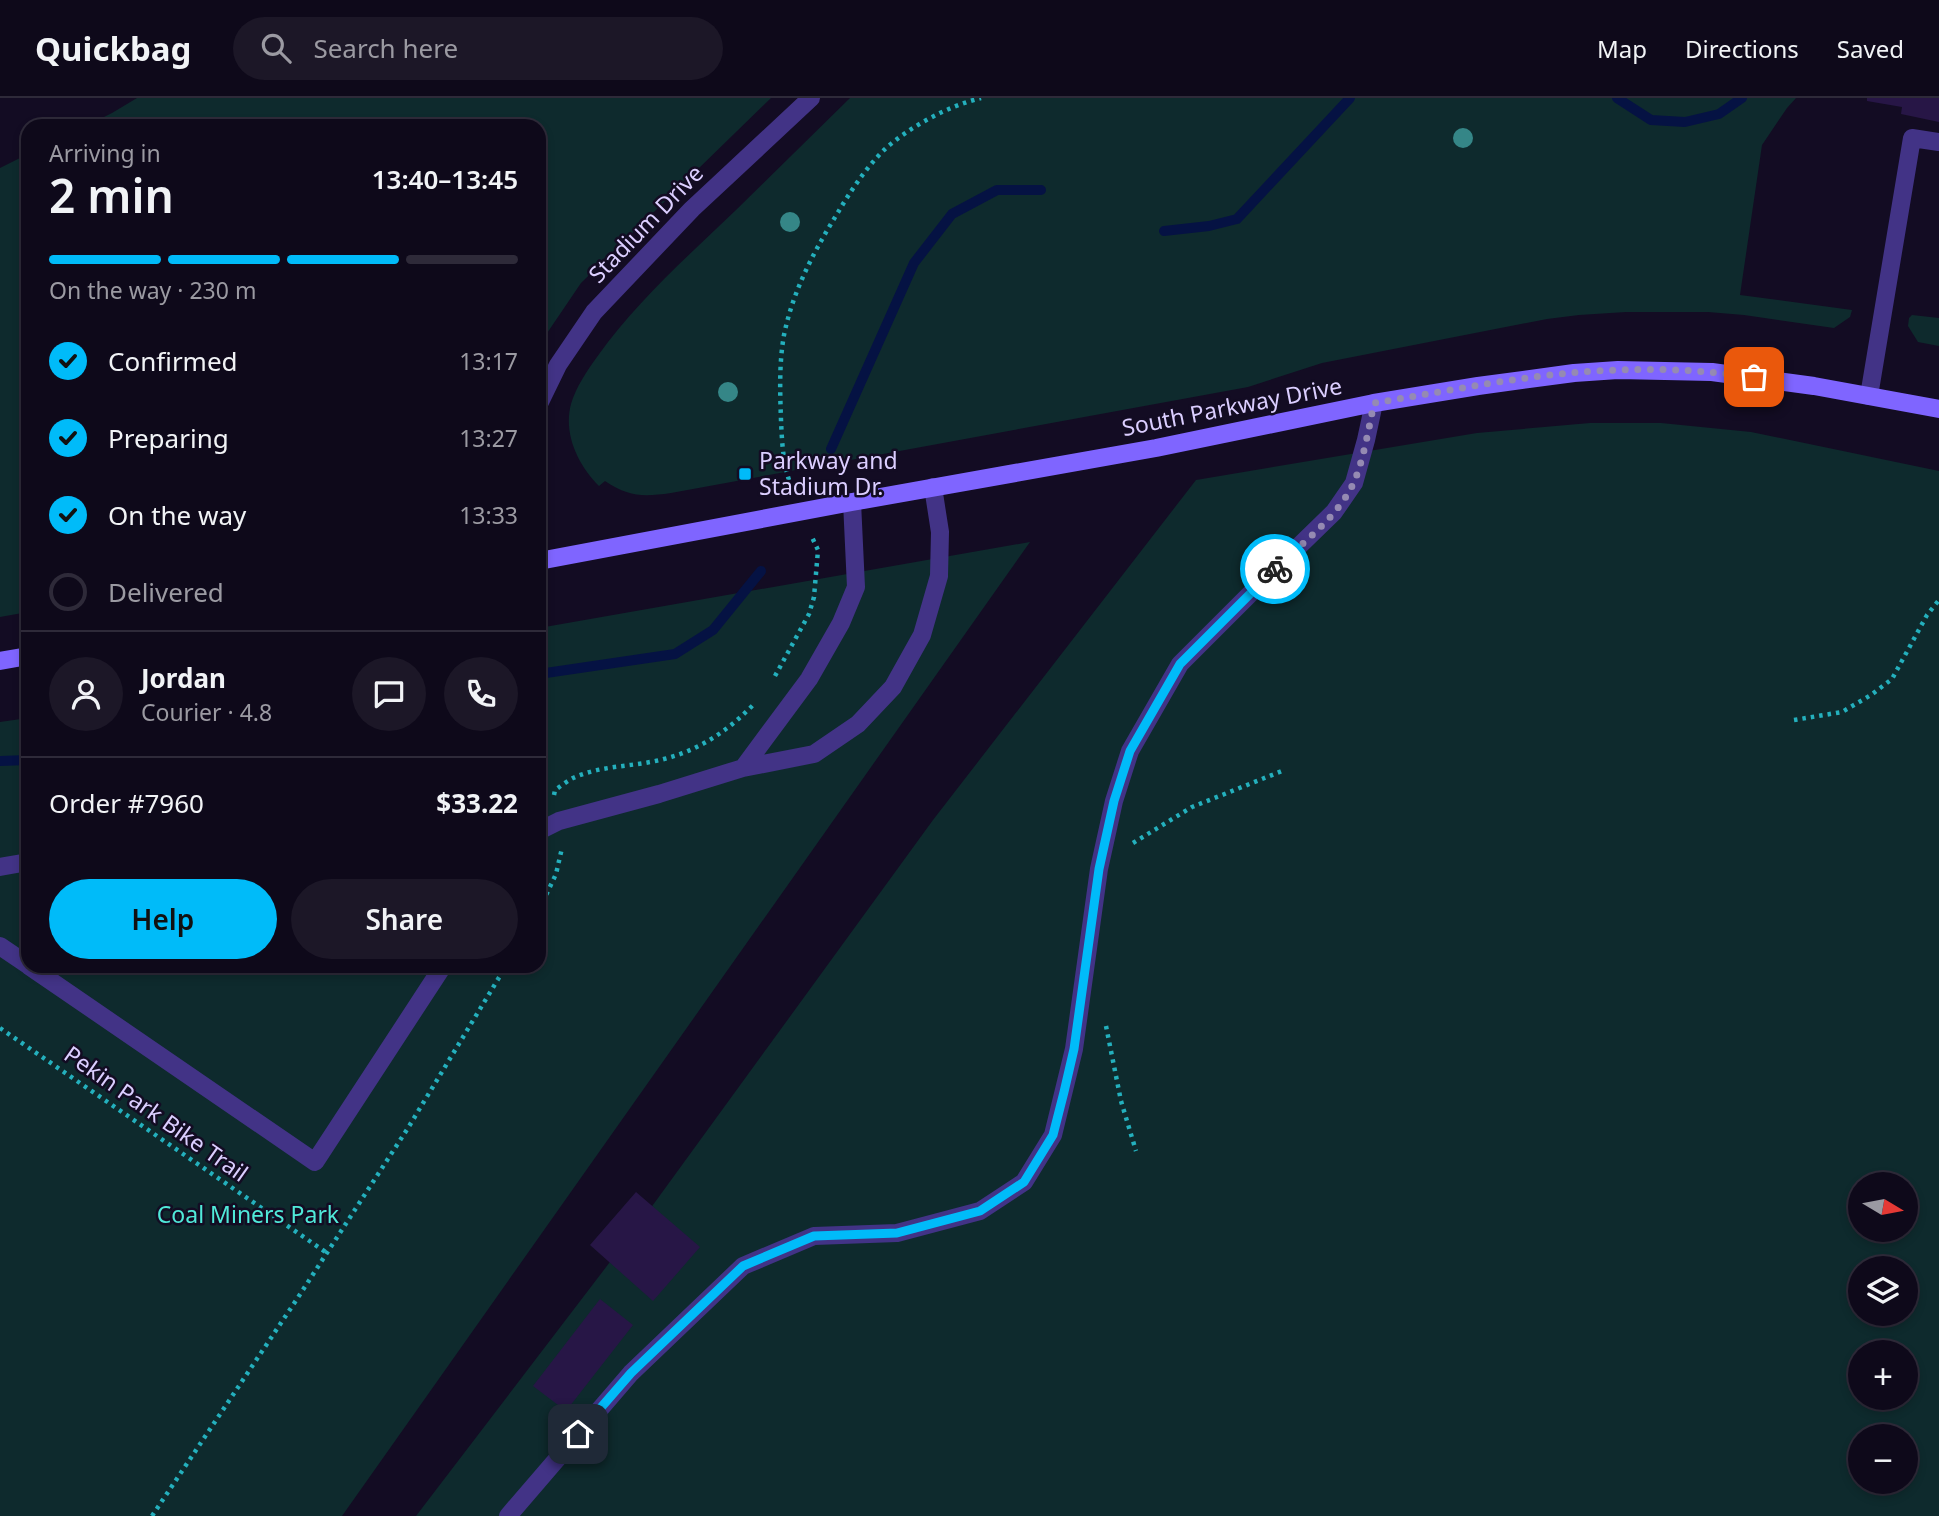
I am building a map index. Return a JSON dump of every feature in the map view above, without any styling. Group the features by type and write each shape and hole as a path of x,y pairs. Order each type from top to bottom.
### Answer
{"main road":[{"name":"South Parkway Drive","path":"546,560 1156,448 1374,403 1519,380 1618,370 1712,372 1802,384 1939,410"},
{"path":"0,661 21,657"}],"street":[{"name":"Stadium Drive","path":"546,390 558,365 594,312 692,209 811,98"},
{"path":"1869,396 1912,138 1939,142"},
{"path":"508,1516 631,1373 743,1266 814,1236 897,1233 980,1211 1024,1182 1053,1135 1074,1049 1099,869 1114,801 1130,751 1180,664 1334,512 1354,483 1374,403"},
{"path":"546,828 559,821 743,768 814,754 859,724 893,687 922,635 939,576 940,532 933,487"},
{"path":"743,768 809,679 841,623 856,587 852,502"},
{"path":"0,867 21,863"},
{"path":"0,946 21,960"},
{"path":"39,973 315,1162 438,973"}],"path":[{"path":"787,476 780,386 783,338 794,295 814,251 850,192 870,164 886,149 922,122 981,98"},
{"path":"773,678 809,614 814,597 818,550"},
{"path":"1794,720 1842,712 1871,695 1892,678 1927,615 1939,600"},
{"path":"546,895 556,874 563,843 553,800 555,790 572,778 591,771 664,759 702,745 721,734 761,696"},
{"path":"1099,869 1130,845 1192,807 1282,771"},
{"path":"152,1516 408,1128 502,973"},
{"path":"1106,1025 1121,1101 1136,1151"},
{"name":"Pekin Park Bike Trail","path":"0,1028 327,1253"}],"green space":[{"path":"137,98 771,98 581,283 546,335 546,119 100,119"},
{"path":"850,98 1796,98 1762,145 1740,295 1852,310 1850,317 1834,328 1708,312 1626,312 1547,319 1322,363 1248,387 671,493 636,494 605,481 599,486 579,459 569,427 571,404 586,374 612,337 645,299"},
{"path":"21,158 21,613 0,617 0,168"},
{"path":"1912,315 1939,318 1939,346 1918,342 1908,326"},
{"path":"1590,423 1661,423 1751,432 1939,471 1939,1516 416,1516 642,1220 933,820 1196,480 1477,433"},
{"name":"Coal Miners Park","path":"1030,542 342,1516 0,1516 0,722 21,719 21,973 546,973 546,627"}],"building":[{"path":"1867,98 1939,98 1939,122 1901,114 1902,107 1867,101"},
{"path":"636,1192 700,1247 653,1301 590,1245"},
{"path":"600,1299 633,1325 566,1411 533,1386"}],"waterway":[{"path":"1164,231 1209,226 1237,219 1350,98"},
{"path":"1617,98 1651,120 1685,122 1719,114 1742,98"},
{"path":"831,449 914,263 952,214 997,190 1041,190"},
{"path":"546,673 675,654 713,630 761,571"},
{"path":"0,761 21,760"}],"way so far":[{"path":"1275,569 1334,512 1354,483 1374,403 1574,373 1666,370 1754,377"}],"place":[{"name":"Parkway and Stadium Dr.","path":"745,474"}],"route":[{"path":"578,1434 631,1373 743,1266 814,1236 897,1233 980,1211 1024,1182 1053,1135 1064,1092 1074,1049 1099,869 1114,801 1130,751 1180,664 1275,569"}]}
